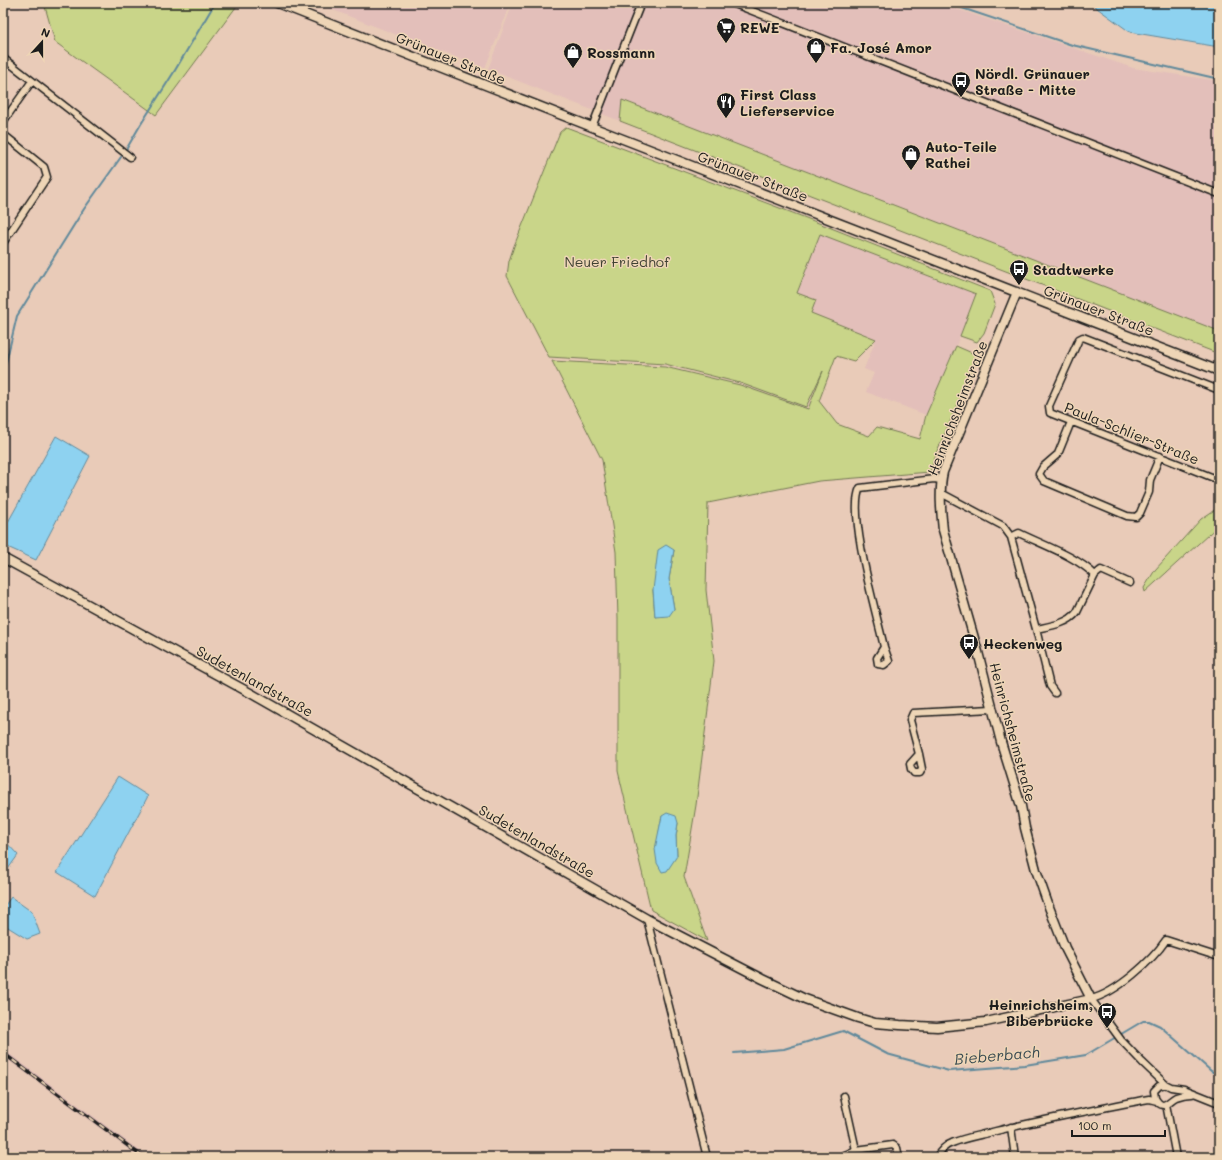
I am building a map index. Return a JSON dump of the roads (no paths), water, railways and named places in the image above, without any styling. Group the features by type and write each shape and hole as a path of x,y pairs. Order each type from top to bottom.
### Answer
{"street":[{"name":"Grünauer Straße","path":"278,3 1219,371"},
{"path":"592,127 641,3"},
{"path":"732,3 1219,194"},
{"path":"3,58 130,157"},
{"path":"3,122 32,81"},
{"path":"3,134 44,167 47,176 3,243"},
{"name":"Heinrichsheimstraße","path":"1016,292 943,472 941,480 941,512 943,530 978,652 992,709 1021,806 1036,870 1065,948 1092,999 1115,1033 1148,1068 1168,1085 1219,1103"},
{"name":"Paula-Schlier-Straße","path":"1219,390 1083,337 1078,339 1049,406 1050,413 1219,480"},
{"path":"1071,422 1058,454 1043,467 1039,474 1044,481 1127,516 1136,517 1140,513 1149,492 1150,480 1160,456"},
{"path":"884,647 862,553 856,517 857,493 860,488 934,479 941,480"},
{"path":"941,493 1003,526 1011,538 1050,686 1055,693"},
{"path":"1011,538 1019,533 1067,556 1090,570 1095,575"},
{"name":"Sudetenlandstraße","path":"3,558 252,694 647,919 805,999 858,1018 875,1022 937,1027 986,1022 1092,999"},
{"path":"1036,629 1052,626 1074,617 1095,575 1101,570 1130,583"},
{"path":"919,754 910,720 913,713 992,709"},
{"path":"647,919 663,976 707,1157"},
{"path":"1092,999 1120,984 1158,951 1166,940 1219,958"},
{"name":"Heinrichsheimstraße","path":"1148,1068 1154,1081 1155,1098 1157,1101"},
{"path":"1134,1102 1148,1096 1159,1086 1168,1085 1174,1092 1173,1098"},
{"name":"Heinrichsheimstraße","path":"1166,1104 1173,1098 1181,1095 1196,1094"},
{"path":"844,1096 856,1150"},
{"path":"937,1157 942,1150 951,1143 1064,1115 1149,1099 1166,1104 1176,1157"},
{"path":"1011,1127 1016,1157"},
{"path":"840,1157 856,1150 893,1145 897,1148 898,1157"}],"water":[{"path":"1090,3 1211,3 1219,5 1219,47 1130,32"},
{"path":"56,436 90,456 36,560 3,545 3,531"},
{"path":"666,545 674,550 669,579 674,609 669,616 655,617 653,590 658,550"},
{"path":"118,777 148,796 95,896 57,872"},
{"path":"667,813 676,816 678,823 676,836 677,856 667,871 662,872 657,863 655,849 662,816"},
{"path":"3,839 18,855 3,876"},
{"path":"11,897 32,912 40,934 27,939 3,924 3,908"}],"waterway":[{"path":"127,148 215,3"},
{"path":"947,3 1072,45 1219,79"},
{"path":"3,375 17,316 84,209 121,157"},
{"name":"Bieberbach","path":"734,1053 784,1049 843,1031 887,1054 949,1071 1025,1065 1086,1055 1143,1021 1149,1021 1160,1026 1211,1071 1219,1075"}],"railway":[{"path":"3,1053 143,1157"}],"place":[{"name":"REWE","path":"726,44"},
{"name":"Fa. José Amor","path":"816,64"},
{"name":"Rossmann","path":"573,69"},
{"name":"Nördl. Grünauer Straße - Mitte","path":"961,98"},
{"name":"First Class Lieferservice","path":"726,119"},
{"name":"Auto-Teile Rathei","path":"911,171"},
{"name":"Stadtwerke","path":"1019,286"},
{"name":"Heckenweg","path":"969,660"},
{"name":"Heinrichsheim, Biberbrücke","path":"1107,1029"}],"park label":[{"name":"Neuer Friedhof","path":"617,261"}]}
